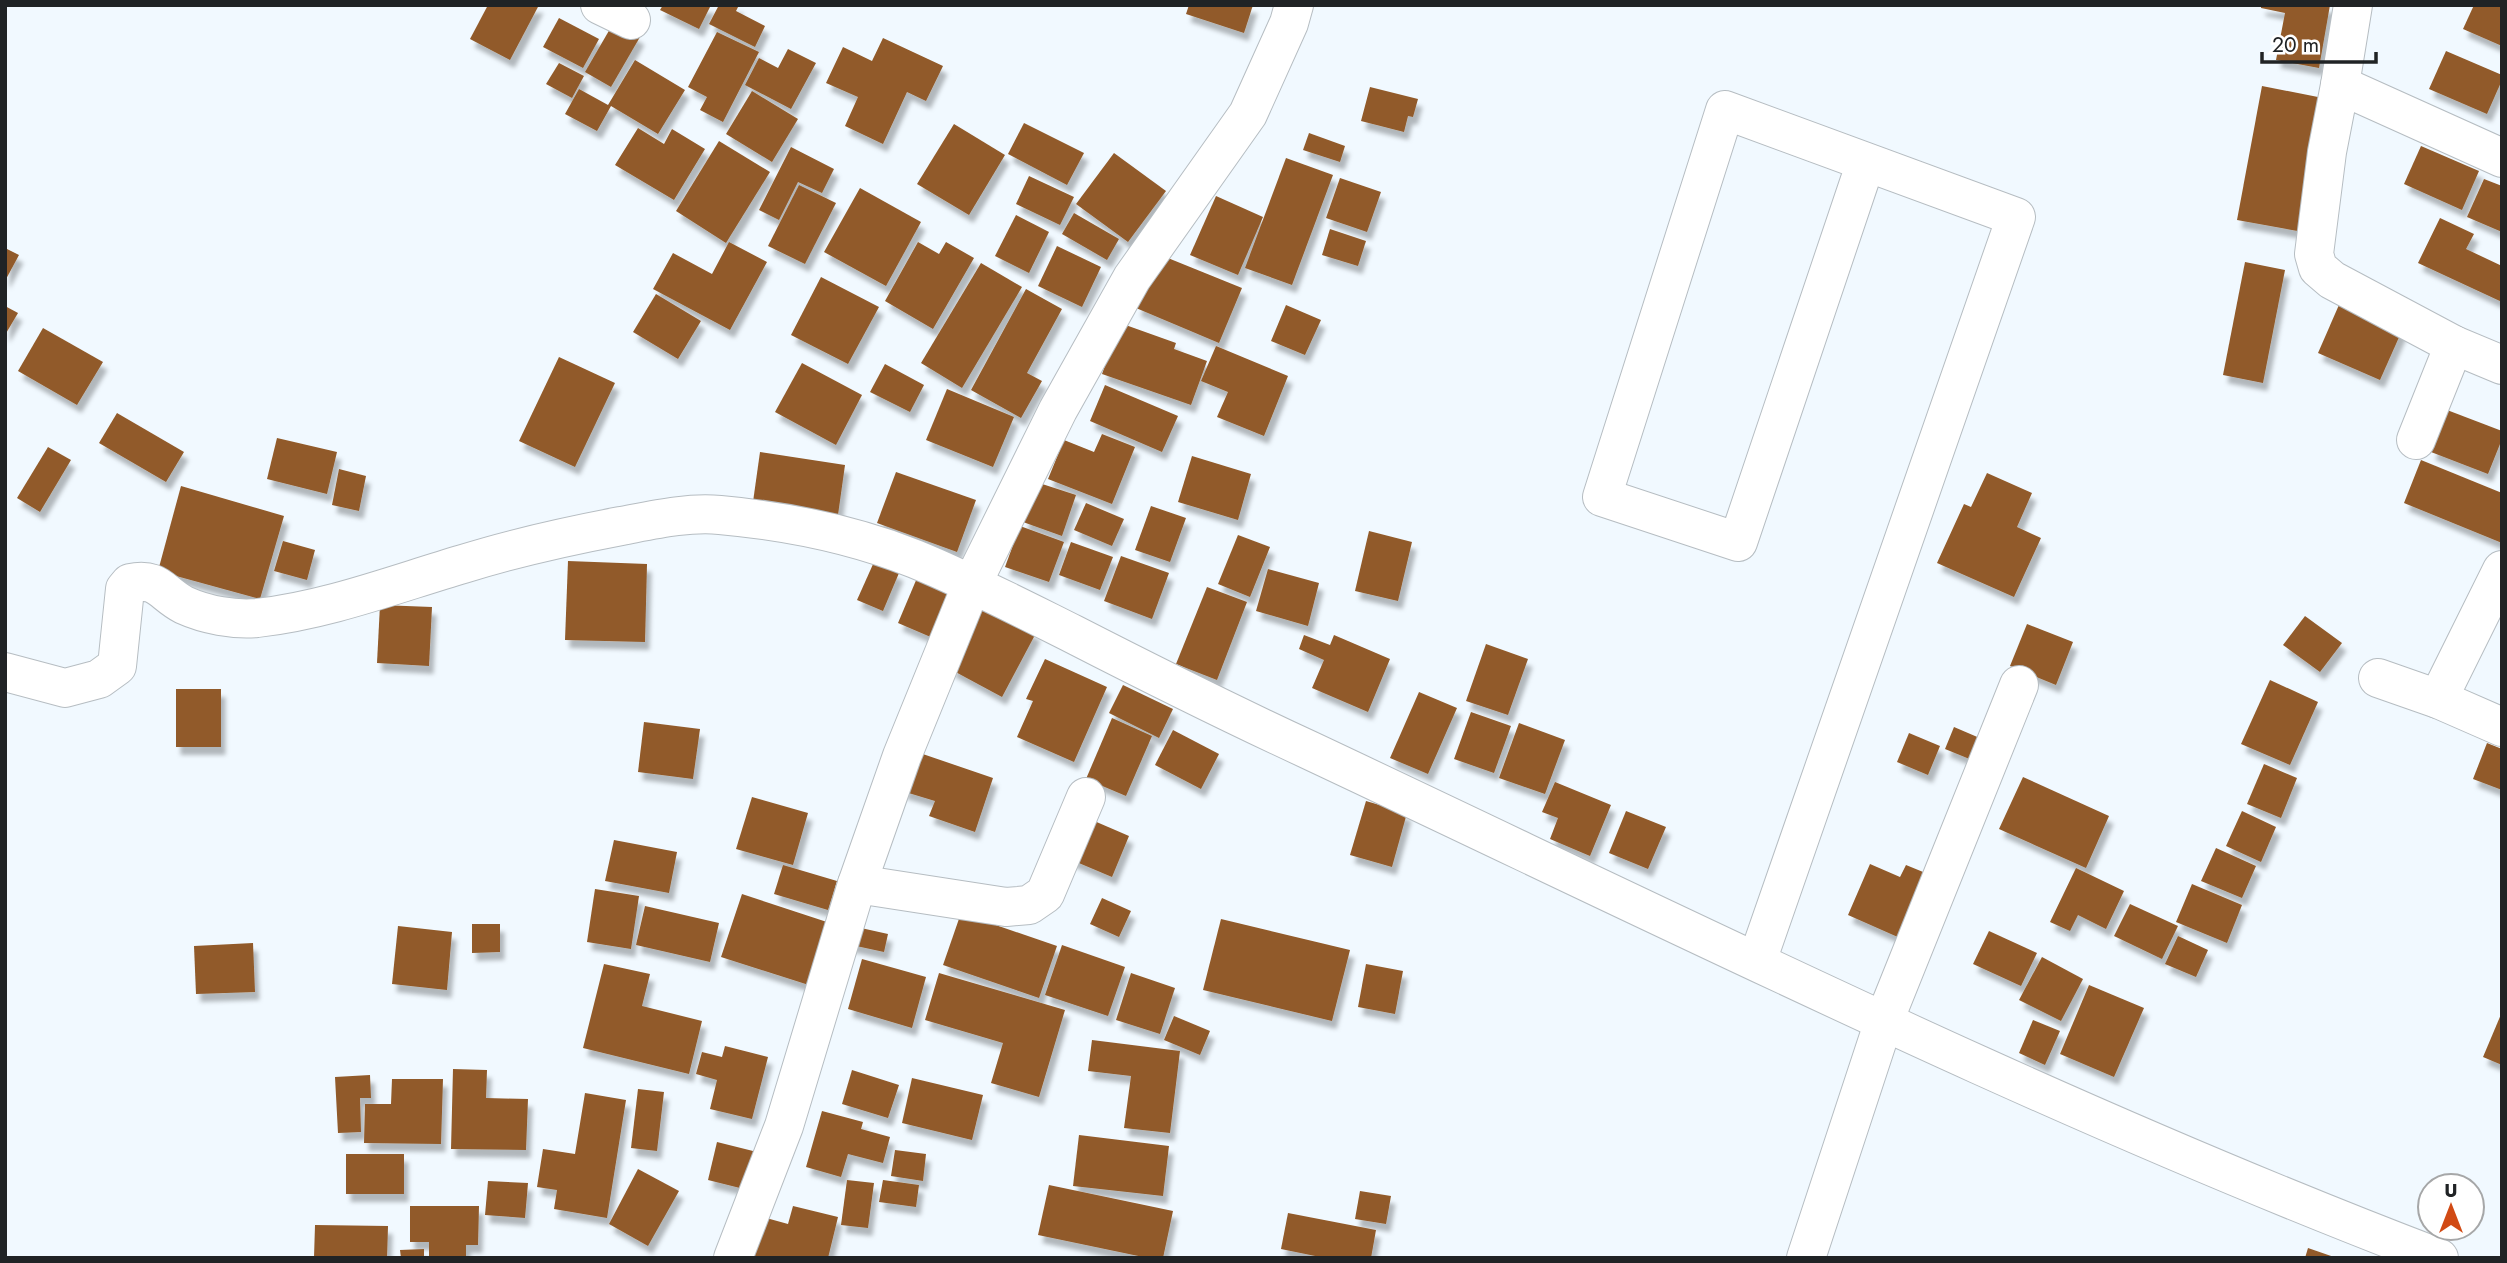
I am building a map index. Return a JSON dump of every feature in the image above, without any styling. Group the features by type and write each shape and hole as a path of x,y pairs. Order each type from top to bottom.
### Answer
{"street":[{"path":"733,1258 784,1126 857,884 902,756 972,584 1058,410 1132,278 1248,114 1289,23 1294,5"},
{"path":"2353,5 2326,152 2314,254 2318,268 2332,280 2454,345 2502,365"},
{"path":"2340,85 2502,158"},
{"path":"1757,961 2016,216 1724,110 1602,497 1738,542 1866,162"},
{"path":"2416,440 2454,345"},
{"path":"5,672 65,688 99,679 117,666 125,589 130,583 146,580 179,603 209,614 251,619 331,604 474,561 600,530 669,517 712,514 796,524 860,540 912,557 972,584 1243,720 1884,1021 2135,1135 2319,1212 2439,1258"},
{"path":"2438,699 2502,570"},
{"path":"2378,678 2438,699 2502,727"},
{"path":"1806,1258 1884,1021 2019,685"},
{"path":"857,884 1006,906 1030,905 1045,894 1086,797"}],"building":[{"path":"488,5 539,5 510,60 470,39"},
{"path":"663,5 711,5 699,29 660,10"},
{"path":"719,5 739,5 736,11 765,26 755,47 709,24"},
{"path":"1189,5 1253,5 1244,33 1186,14"},
{"path":"2261,5 2330,5 2319,68 2276,60 2285,13 2261,8"},
{"path":"2474,5 2502,5 2502,46 2463,29"},
{"path":"559,18 599,39 583,68 543,47"},
{"path":"614,22 640,37 611,87 585,72"},
{"path":"717,32 759,52 723,122 700,110 707,97 688,87"},
{"path":"883,38 943,66 926,101 907,92 883,144 845,126 858,97 826,83 843,47 872,61"},
{"path":"788,49 816,63 791,109 745,85 759,58 778,68"},
{"path":"2446,51 2502,75 2487,114 2429,89"},
{"path":"635,60 685,90 658,134 611,106 597,131 565,114 579,89 608,105"},
{"path":"559,63 584,76 572,98 546,84"},
{"path":"2262,86 2328,99 2303,232 2237,220"},
{"path":"1370,87 1418,99 1413,117 1408,116 1404,132 1361,121"},
{"path":"752,91 798,119 772,162 726,134"},
{"path":"1024,123 1084,153 1067,185 1008,154"},
{"path":"954,124 1005,155 969,215 917,184"},
{"path":"638,128 664,144 672,129 705,149 674,200 615,165"},
{"path":"1309,133 1345,146 1340,162 1303,150"},
{"path":"719,141 770,172 726,243 676,211"},
{"path":"2421,146 2479,171 2462,210 2404,184"},
{"path":"791,147 834,169 822,193 798,182 779,220 759,210"},
{"path":"1114,153 1166,191 1128,242 1076,204"},
{"path":"1286,158 1333,175 1292,285 1245,268"},
{"path":"1029,176 1074,197 1060,225 1016,204"},
{"path":"1340,178 1381,192 1367,232 1326,218"},
{"path":"2484,179 2502,186 2502,232 2467,217"},
{"path":"799,185 836,203 805,264 768,246"},
{"path":"860,188 921,222 886,286 824,252"},
{"path":"1216,196 1263,217 1238,275 1190,255"},
{"path":"1074,213 1119,239 1107,260 1062,234"},
{"path":"1016,215 1049,232 1029,273 995,256"},
{"path":"2440,218 2474,234 2466,249 2502,266 2502,302 2418,263"},
{"path":"1330,229 1366,241 1358,266 1322,255"},
{"path":"729,242 767,262 730,330 653,289 673,253 712,274"},
{"path":"918,242 939,254 946,242 974,258 933,329 885,301"},
{"path":"1057,246 1101,267 1082,307 1038,286"},
{"path":"5,248 19,255 5,281"},
{"path":"1158,254 1242,288 1219,343 1136,308"},
{"path":"2245,262 2285,270 2263,383 2223,375"},
{"path":"981,263 1022,287 962,388 921,363"},
{"path":"821,277 879,307 848,364 791,335"},
{"path":"1026,289 1062,309 1027,373 1042,381 1021,418 971,390"},
{"path":"656,294 701,321 678,359 633,332"},
{"path":"2342,298 2404,326 2380,380 2318,353"},
{"path":"1286,305 1321,320 1305,355 1271,341"},
{"path":"5,306 18,313 5,335"},
{"path":"1120,323 1176,343 1174,349 1207,361 1191,405 1102,374"},
{"path":"43,328 103,362 77,405 18,371"},
{"path":"1216,346 1288,376 1264,436 1217,417 1228,392 1201,381"},
{"path":"559,357 615,383 575,467 519,441"},
{"path":"802,363 862,395 836,445 775,412"},
{"path":"885,364 924,385 910,412 870,392"},
{"path":"1105,385 1178,416 1162,452 1090,421"},
{"path":"947,389 1014,417 993,467 926,440"},
{"path":"2447,410 2502,431 2502,439 2488,474 2431,452"},
{"path":"117,413 184,452 166,482 99,443"},
{"path":"1102,434 1135,447 1112,504 1048,479 1064,440 1094,452"},
{"path":"277,438 337,452 327,494 267,479"},
{"path":"48,447 71,460 40,512 17,498"},
{"path":"760,452 845,465 837,522 752,509"},
{"path":"1192,456 1251,474 1238,520 1178,502"},
{"path":"2421,460 2502,493 2502,543 2404,503"},
{"path":"339,469 366,476 359,511 332,505"},
{"path":"896,472 976,500 957,552 877,523"},
{"path":"1987,473 2032,493 2017,527 2041,538 2014,597 1937,563 1964,504 1971,507"},
{"path":"1036,482 1076,495 1062,536 1023,522"},
{"path":"181,486 284,516 260,599 158,571"},
{"path":"1086,503 1124,519 1112,546 1074,530"},
{"path":"1151,506 1186,518 1170,562 1135,550"},
{"path":"1020,526 1064,542 1049,582 1005,567"},
{"path":"1369,531 1412,542 1398,601 1355,591"},
{"path":"1238,535 1270,547 1250,597 1218,584"},
{"path":"283,541 315,550 307,580 274,571"},
{"path":"1071,542 1113,557 1100,590 1059,575"},
{"path":"1121,556 1169,573 1152,619 1104,601"},
{"path":"568,561 647,564 645,642 565,640"},
{"path":"874,562 899,573 883,611 857,600"},
{"path":"1268,569 1319,583 1308,626 1256,611"},
{"path":"917,578 960,596 940,641 898,623"},
{"path":"1207,587 1247,602 1217,680 1176,664"},
{"path":"380,605 432,607 429,666 377,663"},
{"path":"983,606 1036,633 1002,697 950,669"},
{"path":"2305,616 2342,643 2320,672 2283,645"},
{"path":"2027,624 2073,642 2056,685 2010,666"},
{"path":"1304,635 1330,645 1334,635 1390,659 1368,712 1312,688 1324,660 1299,649"},
{"path":"1486,644 1528,659 1508,715 1466,701"},
{"path":"1045,659 1107,687 1074,762 1017,737 1033,701 1026,699"},
{"path":"2270,680 2318,702 2290,765 2241,744"},
{"path":"1123,685 1173,709 1159,738 1109,713"},
{"path":"176,689 221,689 221,747 176,747"},
{"path":"1419,692 1457,708 1428,774 1390,758"},
{"path":"1471,712 1511,726 1494,773 1454,759"},
{"path":"1112,718 1152,736 1126,796 1086,779"},
{"path":"644,722 700,729 693,779 638,772"},
{"path":"1519,723 1565,740 1545,794 1499,778"},
{"path":"1954,727 1982,739 1972,760 1945,749"},
{"path":"1173,730 1219,754 1201,789 1155,765"},
{"path":"1909,733 1940,746 1928,775 1897,762"},
{"path":"2487,743 2502,749 2502,790 2473,779"},
{"path":"914,751 993,778 975,832 929,816 935,801 902,791"},
{"path":"2264,764 2297,778 2281,818 2247,804"},
{"path":"2023,777 2109,816 2086,868 1999,829"},
{"path":"1555,782 1611,805 1590,856 1550,839 1558,818 1542,812"},
{"path":"752,797 808,813 793,865 736,849"},
{"path":"1366,801 1407,813 1392,867 1350,855"},
{"path":"1626,811 1666,827 1648,869 1609,853"},
{"path":"2242,811 2276,827 2261,862 2226,846"},
{"path":"1085,817 1129,836 1112,877 1067,858"},
{"path":"614,840 677,852 669,893 605,881"},
{"path":"2216,848 2256,866 2242,898 2201,881"},
{"path":"1870,864 1900,877 1906,865 1928,874 1900,938 1848,915"},
{"path":"783,865 837,881 828,910 774,894"},
{"path":"2076,868 2124,891 2106,929 2078,915 2070,931 2050,922"},
{"path":"2192,884 2242,905 2227,943 2176,922"},
{"path":"595,889 639,896 631,949 587,942"},
{"path":"742,894 833,924 812,986 721,957"},
{"path":"1102,898 1131,911 1119,937 1090,924"},
{"path":"2130,904 2178,926 2162,959 2114,936"},
{"path":"645,906 719,923 710,962 636,945"},
{"path":"961,913 1057,946 1039,998 943,965"},
{"path":"1221,919 1350,950 1332,1021 1203,990"},
{"path":"472,924 500,924 500,952 472,953"},
{"path":"398,926 452,932 447,990 392,984"},
{"path":"852,926 888,934 884,952 847,944"},
{"path":"1989,931 2037,953 2021,986 1973,964"},
{"path":"2178,936 2208,950 2196,977 2165,964"},
{"path":"253,943 255,992 196,994 194,946"},
{"path":"1062,945 1125,967 1108,1016 1045,995"},
{"path":"2042,957 2083,979 2061,1021 2019,1000"},
{"path":"862,959 926,977 912,1028 848,1009"},
{"path":"604,964 650,974 642,1006 702,1021 689,1074 583,1048"},
{"path":"1366,964 1403,971 1395,1014 1358,1007"},
{"path":"939,973 1065,1010 1039,1097 991,1083 1003,1043 925,1020"},
{"path":"1131,973 1175,988 1160,1034 1116,1020"},
{"path":"2089,985 2144,1008 2114,1077 2060,1054"},
{"path":"2502,1012 2502,1065 2483,1057"},
{"path":"1174,1016 1210,1031 1200,1055 1164,1040"},
{"path":"2033,1020 2060,1031 2045,1065 2019,1053"},
{"path":"1092,1040 1180,1051 1170,1133 1124,1128 1131,1076 1088,1071"},
{"path":"725,1046 768,1057 752,1119 710,1109 717,1080 696,1074 702,1052 722,1057"},
{"path":"453,1069 487,1070 486,1098 528,1099 526,1150 451,1149"},
{"path":"852,1070 899,1085 888,1118 842,1104"},
{"path":"370,1075 371,1098 360,1098 361,1132 338,1133 335,1077"},
{"path":"912,1078 983,1095 972,1140 902,1123"},
{"path":"392,1079 443,1079 441,1144 364,1143 365,1104 391,1104"},
{"path":"638,1089 664,1092 657,1151 631,1148"},
{"path":"585,1093 626,1100 607,1218 554,1209 557,1190 537,1187 543,1149 575,1154"},
{"path":"822,1111 863,1122 861,1129 890,1137 883,1163 848,1154 841,1177 806,1167"},
{"path":"1079,1135 1169,1146 1163,1196 1073,1186"},
{"path":"717,1142 761,1153 752,1191 708,1180"},
{"path":"895,1150 926,1154 923,1181 891,1176"},
{"path":"346,1154 404,1154 404,1194 346,1194"},
{"path":"638,1169 679,1191 648,1246 609,1224"},
{"path":"847,1180 874,1183 868,1228 841,1225"},
{"path":"883,1180 919,1185 916,1207 879,1202"},
{"path":"488,1181 528,1183 525,1218 485,1215"},
{"path":"1049,1185 1173,1211 1163,1258 1148,1258 1038,1235"},
{"path":"1360,1191 1391,1196 1386,1224 1355,1219"},
{"path":"410,1206 479,1206 478,1245 466,1245 466,1258 429,1258 429,1242 410,1242"},
{"path":"793,1206 838,1217 828,1258 749,1258 759,1216 788,1224"},
{"path":"1288,1213 1376,1230 1371,1258 1325,1258 1281,1249"},
{"path":"315,1225 388,1226 387,1258 314,1258"},
{"path":"2308,1248 2334,1257 2334,1258 2305,1258"},
{"path":"424,1249 424,1258 401,1258 400,1250"}]}
